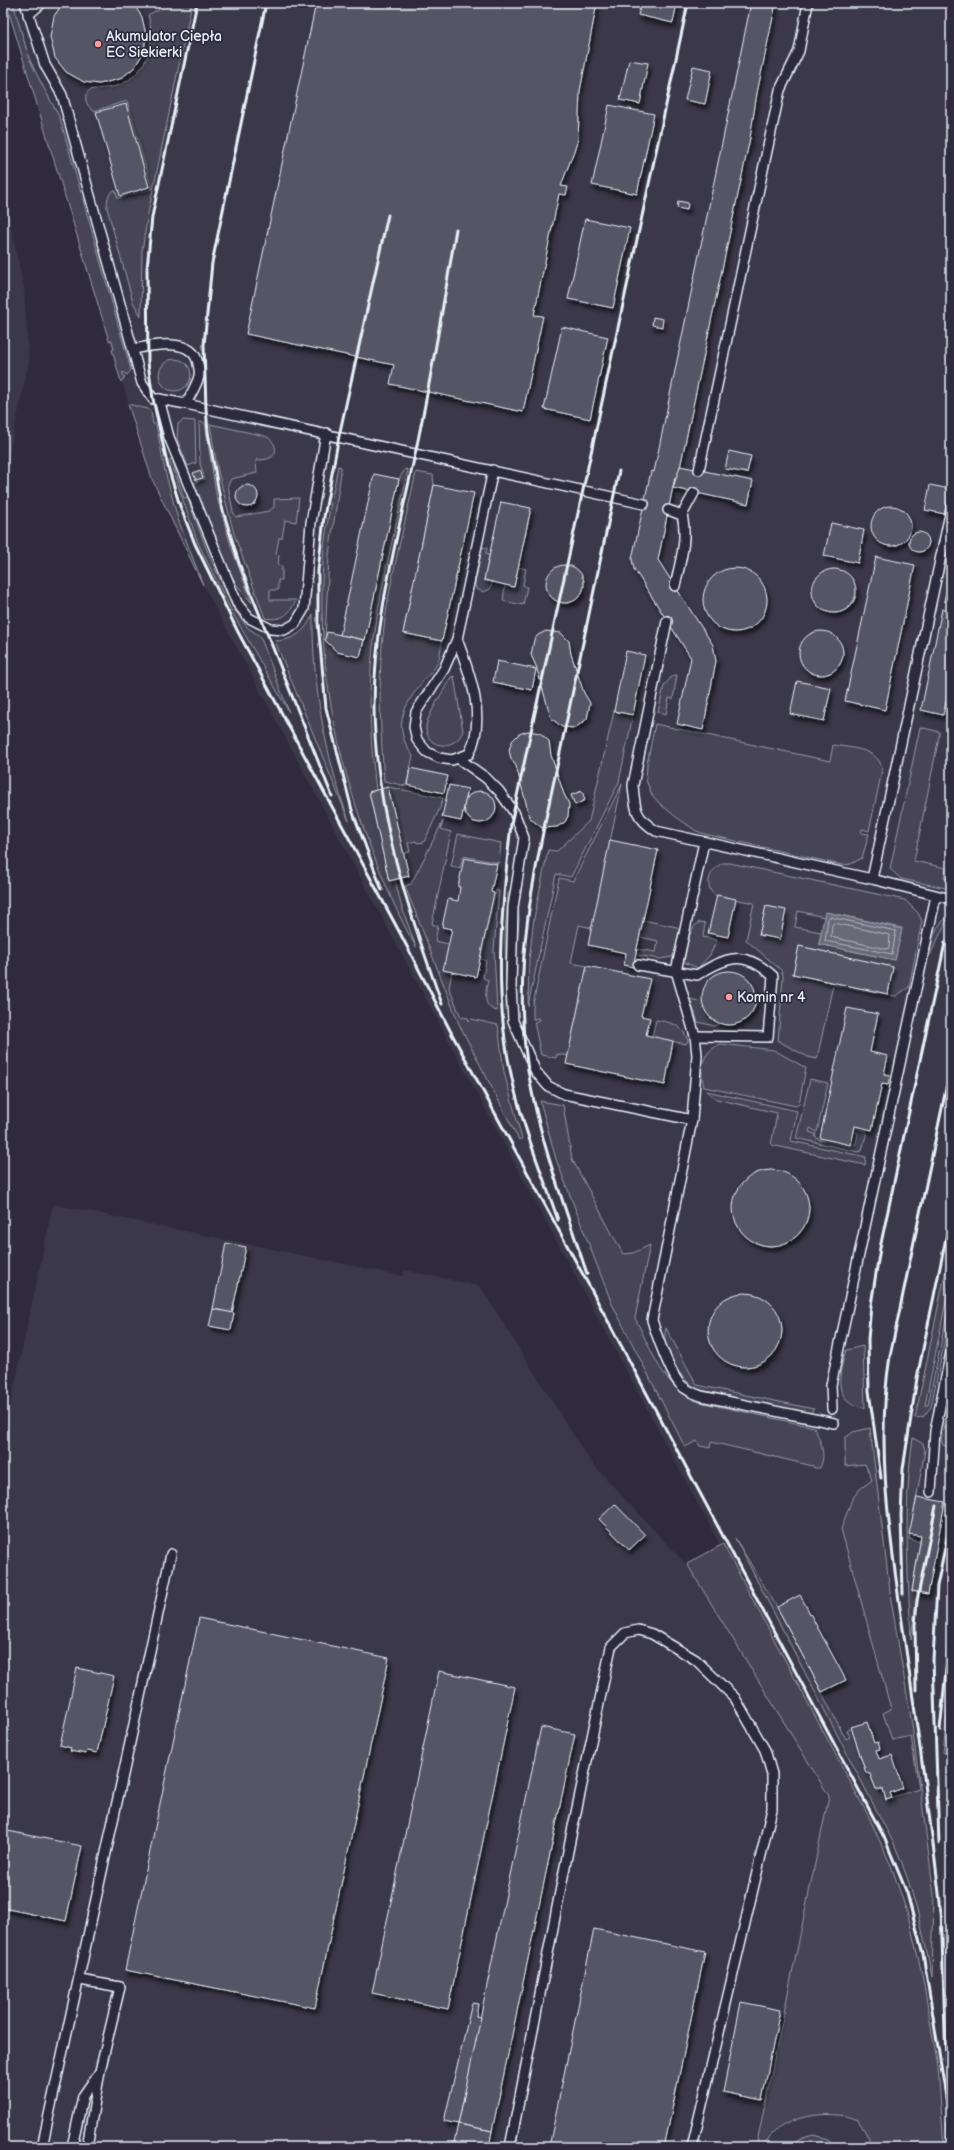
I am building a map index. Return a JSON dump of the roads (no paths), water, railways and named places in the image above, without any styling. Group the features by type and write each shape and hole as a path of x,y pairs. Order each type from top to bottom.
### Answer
{"lane":[{"path":"25,3 45,65 62,95 134,349 142,383 153,399 186,404 326,433 644,504"},
{"path":"28,15 42,3"},
{"path":"699,470 780,90 798,51 808,3"},
{"path":"134,349 163,344 180,346 191,351 197,356 200,374 186,404"},
{"path":"159,399 169,437 237,603 249,618 271,629 284,630 295,624 304,609 311,523 326,433"},
{"path":"457,639 472,682 476,708 475,742 469,754 452,760 439,758 427,752 418,740 414,727 416,712 444,669 457,639 493,470"},
{"path":"675,586 685,539 682,515 694,493"},
{"path":"872,879 951,509"},
{"path":"668,510 682,515"},
{"path":"667,621 633,785 635,810 642,822 656,831 872,879 951,899"},
{"path":"458,758 486,778 499,791 514,812 524,838 514,894 510,987 514,1021 536,1072 548,1086 564,1094 692,1120"},
{"path":"704,842 676,971 695,1036 697,1055 692,1120 652,1320 666,1356 679,1383 689,1391 701,1396 834,1423"},
{"path":"832,1409 832,1385 936,896"},
{"path":"638,965 697,975 716,964 738,957 763,967 773,976 768,1037 695,1036"},
{"path":"931,1492 935,1431 951,1352"},
{"path":"42,2147 80,1980 171,1554"},
{"path":"510,2147 570,1841 611,1647 625,1633 638,1630 652,1634 696,1660 735,1698 765,1750 772,1774 772,1809 692,2147"},
{"path":"80,1980 120,1987 100,2071 87,2147"},
{"path":"72,2147 83,2096 100,2071"}],"water":[{"path":"825,912 902,929 895,960 819,944"}],"railway":[{"path":"197,3 152,217 147,269 148,363 153,399 168,467 180,506 195,544 238,632 400,933 453,1036 593,1293 884,1837 907,1893 923,1954 951,2128"},
{"path":"266,3 212,263 204,345 206,408 208,432 221,504 239,563 332,796"},
{"path":"558,1220 519,1108 505,1038 500,977 502,916 511,824 688,3"},
{"path":"382,890 352,810 326,708 318,623 318,571 324,517 339,436 388,215"},
{"path":"442,1004 405,895 395,858 380,785 374,707 375,674 383,608 395,542 428,391 456,229"},
{"path":"587,1274 550,1162 535,1105 525,1047 522,1011 523,975 525,939 536,868 619,471"},
{"path":"881,1478 869,1391 868,1339 871,1305 880,1248 945,943"},
{"path":"941,1911 890,1531 886,1496 884,1426 890,1356 951,1065"},
{"path":"903,1594 901,1515 903,1469 917,1378 951,1214"},
{"path":"916,1690 915,1625 917,1601 936,1506"},
{"path":"939,1844 933,1660 937,1586 951,1519"},
{"path":"940,1730 951,1620"},
{"path":"941,1906 946,2062"},
{"path":"947,1954 951,1909"},
{"path":"948,2122 949,2147"}],"place":[{"name":"Akumulator Ciepła EC Siekierki","path":"98,44"},
{"name":"Komin nr 4","path":"729,997"}]}
